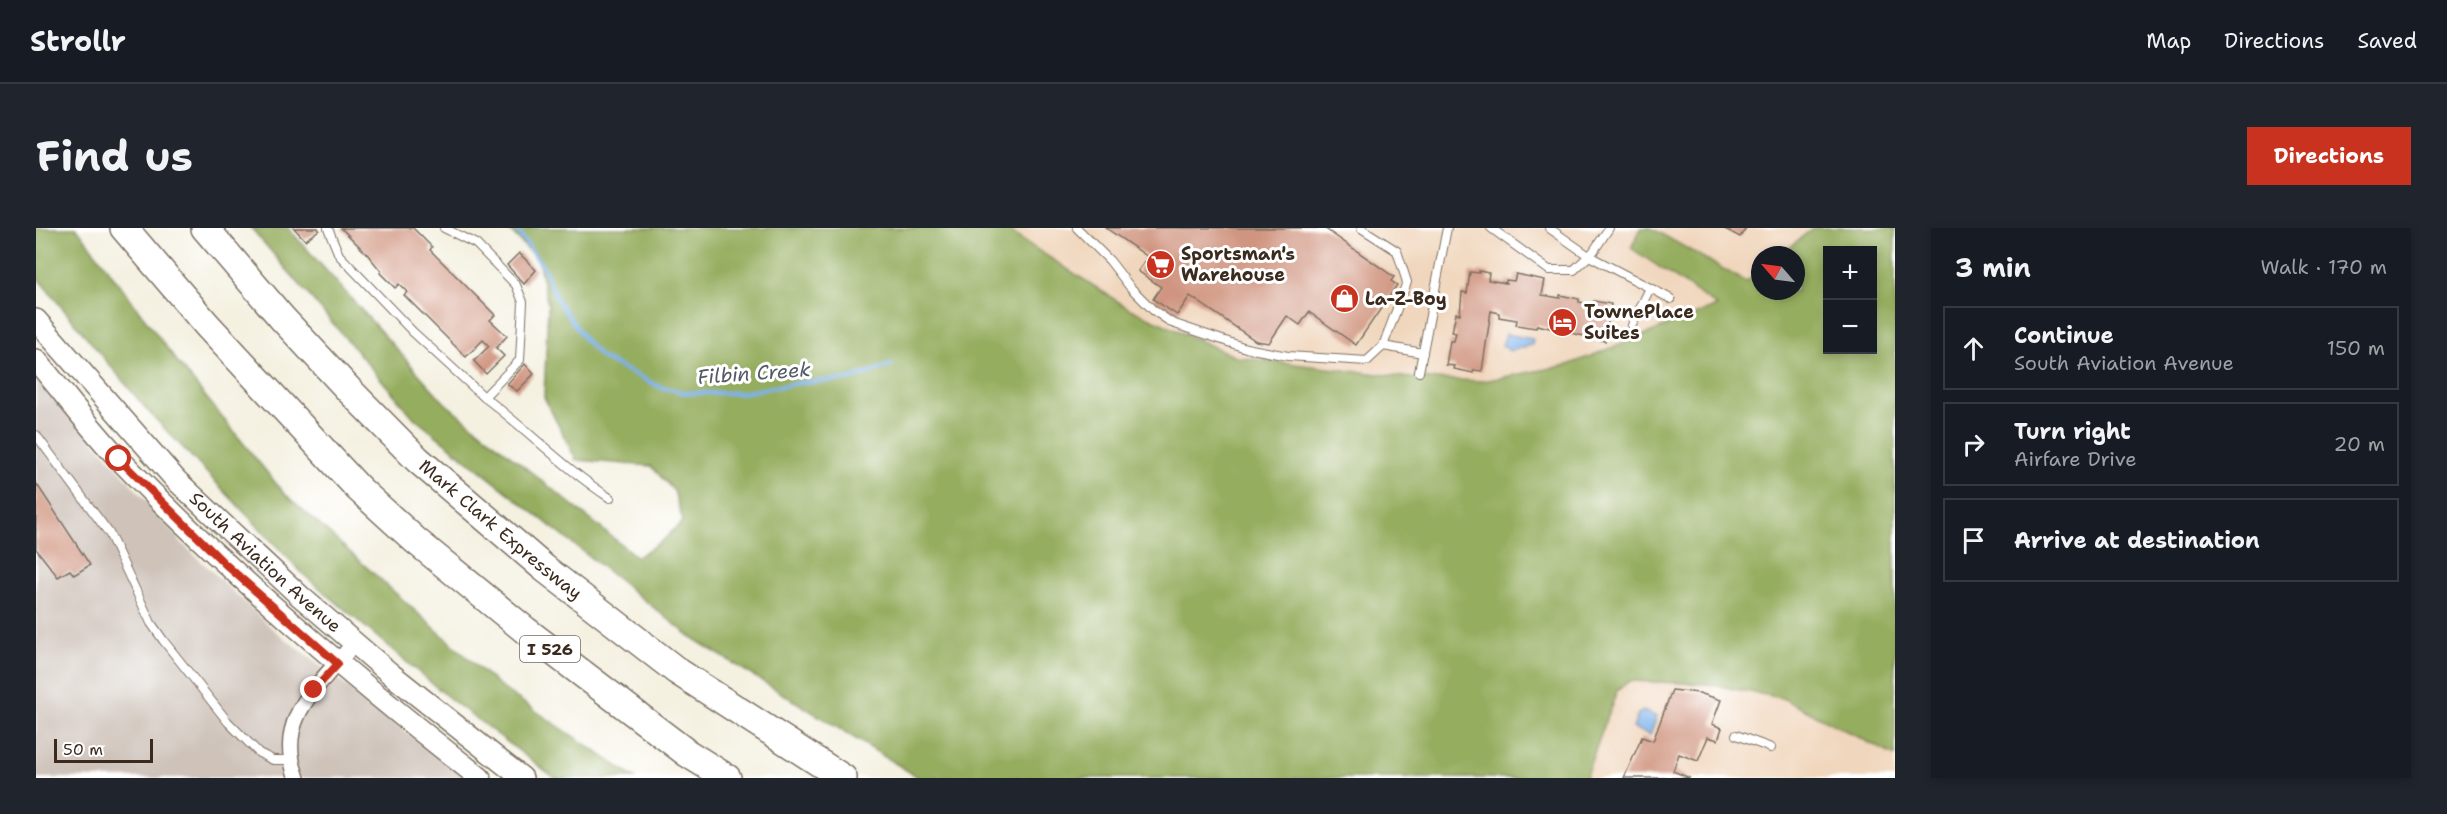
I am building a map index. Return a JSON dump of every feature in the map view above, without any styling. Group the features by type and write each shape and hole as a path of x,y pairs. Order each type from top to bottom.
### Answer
{"highway":[{"name":"I 526","path":"124,228 215,334 359,489 416,541 525,630 687,753 727,778"},
{"name":"Mark Clark Expressway","path":"205,228 282,318 418,460 552,575 677,671 843,778"},
{"path":"724,701 854,778"}],"street":[{"name":"South Aviation Avenue","path":"36,320 176,480 300,596 354,643 522,778"},
{"name":"South Aviation Avenue","path":"36,360 119,459 225,564 338,664 480,778"},
{"path":"297,778 292,760 291,735 297,714 354,643"}],"lane":[{"path":"328,228 339,255 413,332 577,476 610,498"},
{"path":"444,228 476,244 516,285 523,302 520,360 484,396"},
{"path":"1077,228 1110,261 1130,287 1153,310 1172,323 1246,348 1288,356 1367,362 1383,346 1407,282 1397,251 1361,228"},
{"path":"1419,372 1447,228"},
{"path":"1491,228 1549,270 1574,270 1609,228"},
{"path":"1549,228 1588,256 1671,299"},
{"path":"1632,325 1650,288"},
{"path":"1383,346 1423,353"},
{"path":"36,435 101,520 151,623 228,722 262,756 273,760 292,760"},
{"path":"1736,735 1771,748"}],"shaded area":[{"path":"1008,228 1813,228 1791,246 1751,246 1751,279 1718,306 1569,365 1483,381 1411,378 1236,357 1128,308 1019,238"},
{"path":"36,373 184,545 274,630 466,778 36,778"},
{"path":"1629,681 1708,684 1782,698 1895,756 1895,778 1585,778 1617,691"}],"green space":[{"path":"36,228 77,228 179,364 283,492 499,686 635,778 555,778 449,698 304,575 147,410 36,276"},
{"path":"251,228 288,228 445,403 637,557 662,541 683,521 674,491 651,466 576,460 544,397 548,305 538,260 507,228 1008,228 1019,238 1128,308 1236,357 1411,378 1483,381 1568,365 1717,306 1631,248 1641,228 1651,228 1746,282 1751,278 1751,300 1805,300 1805,246 1791,246 1813,228 1895,228 1895,756 1782,698 1708,684 1629,681 1617,691 1585,778 919,778 692,638 415,419"}],"water":[{"path":"1506,334 1533,339 1532,345 1510,351 1502,345"},
{"path":"1643,711 1657,717 1650,735 1633,728 1638,714"}],"building":[{"path":"294,228 318,228 319,230 305,240"},
{"path":"341,228 413,228 432,247 430,250 495,315 490,320 507,336 496,348 504,356 486,374 474,361 489,346 483,340 466,357 404,295 407,292 399,284 395,288 380,273 381,271 367,254"},
{"path":"1106,228 1324,228 1394,277 1391,281 1397,285 1356,345 1309,312 1300,325 1287,316 1269,343 1256,341 1190,296 1177,315 1153,299 1161,287 1138,271 1148,257"},
{"path":"1723,228 1746,228 1740,237"},
{"path":"519,253 536,270 524,284 507,265"},
{"name":"TownePlace Suites","path":"1479,271 1489,273 1488,280 1506,283 1506,280 1514,281 1516,274 1545,280 1542,295 1560,298 1560,295 1593,305 1594,301 1611,304 1605,341 1537,325 1536,328 1516,325 1517,320 1499,317 1499,313 1491,311 1482,371 1474,370 1473,373 1446,365 1450,341 1454,341 1456,333 1452,332 1456,313 1460,314 1462,292 1467,293 1470,272 1479,273"},
{"path":"525,364 534,374 517,391 507,384"},
{"path":"36,483 90,565 74,575 70,570 58,577 36,549"},
{"path":"1672,690 1699,693 1721,700 1712,724 1722,728 1718,740 1708,737 1698,761 1679,754 1673,771 1690,778 1624,778 1642,737 1653,741"}],"waterway":[{"name":"Filbin Creek","path":"515,228 544,268 557,300 586,341 602,358 660,387 687,393 740,393 799,383 851,379 891,365"}],"place":[{"name":"Sportsman's Warehouse","path":"1160,264"},
{"name":"La-Z-Boy","path":"1344,299"},
{"name":"TownePlace Suites","path":"1563,322"}],"route":[{"path":"119,459 225,564 338,664 314,690"}]}
